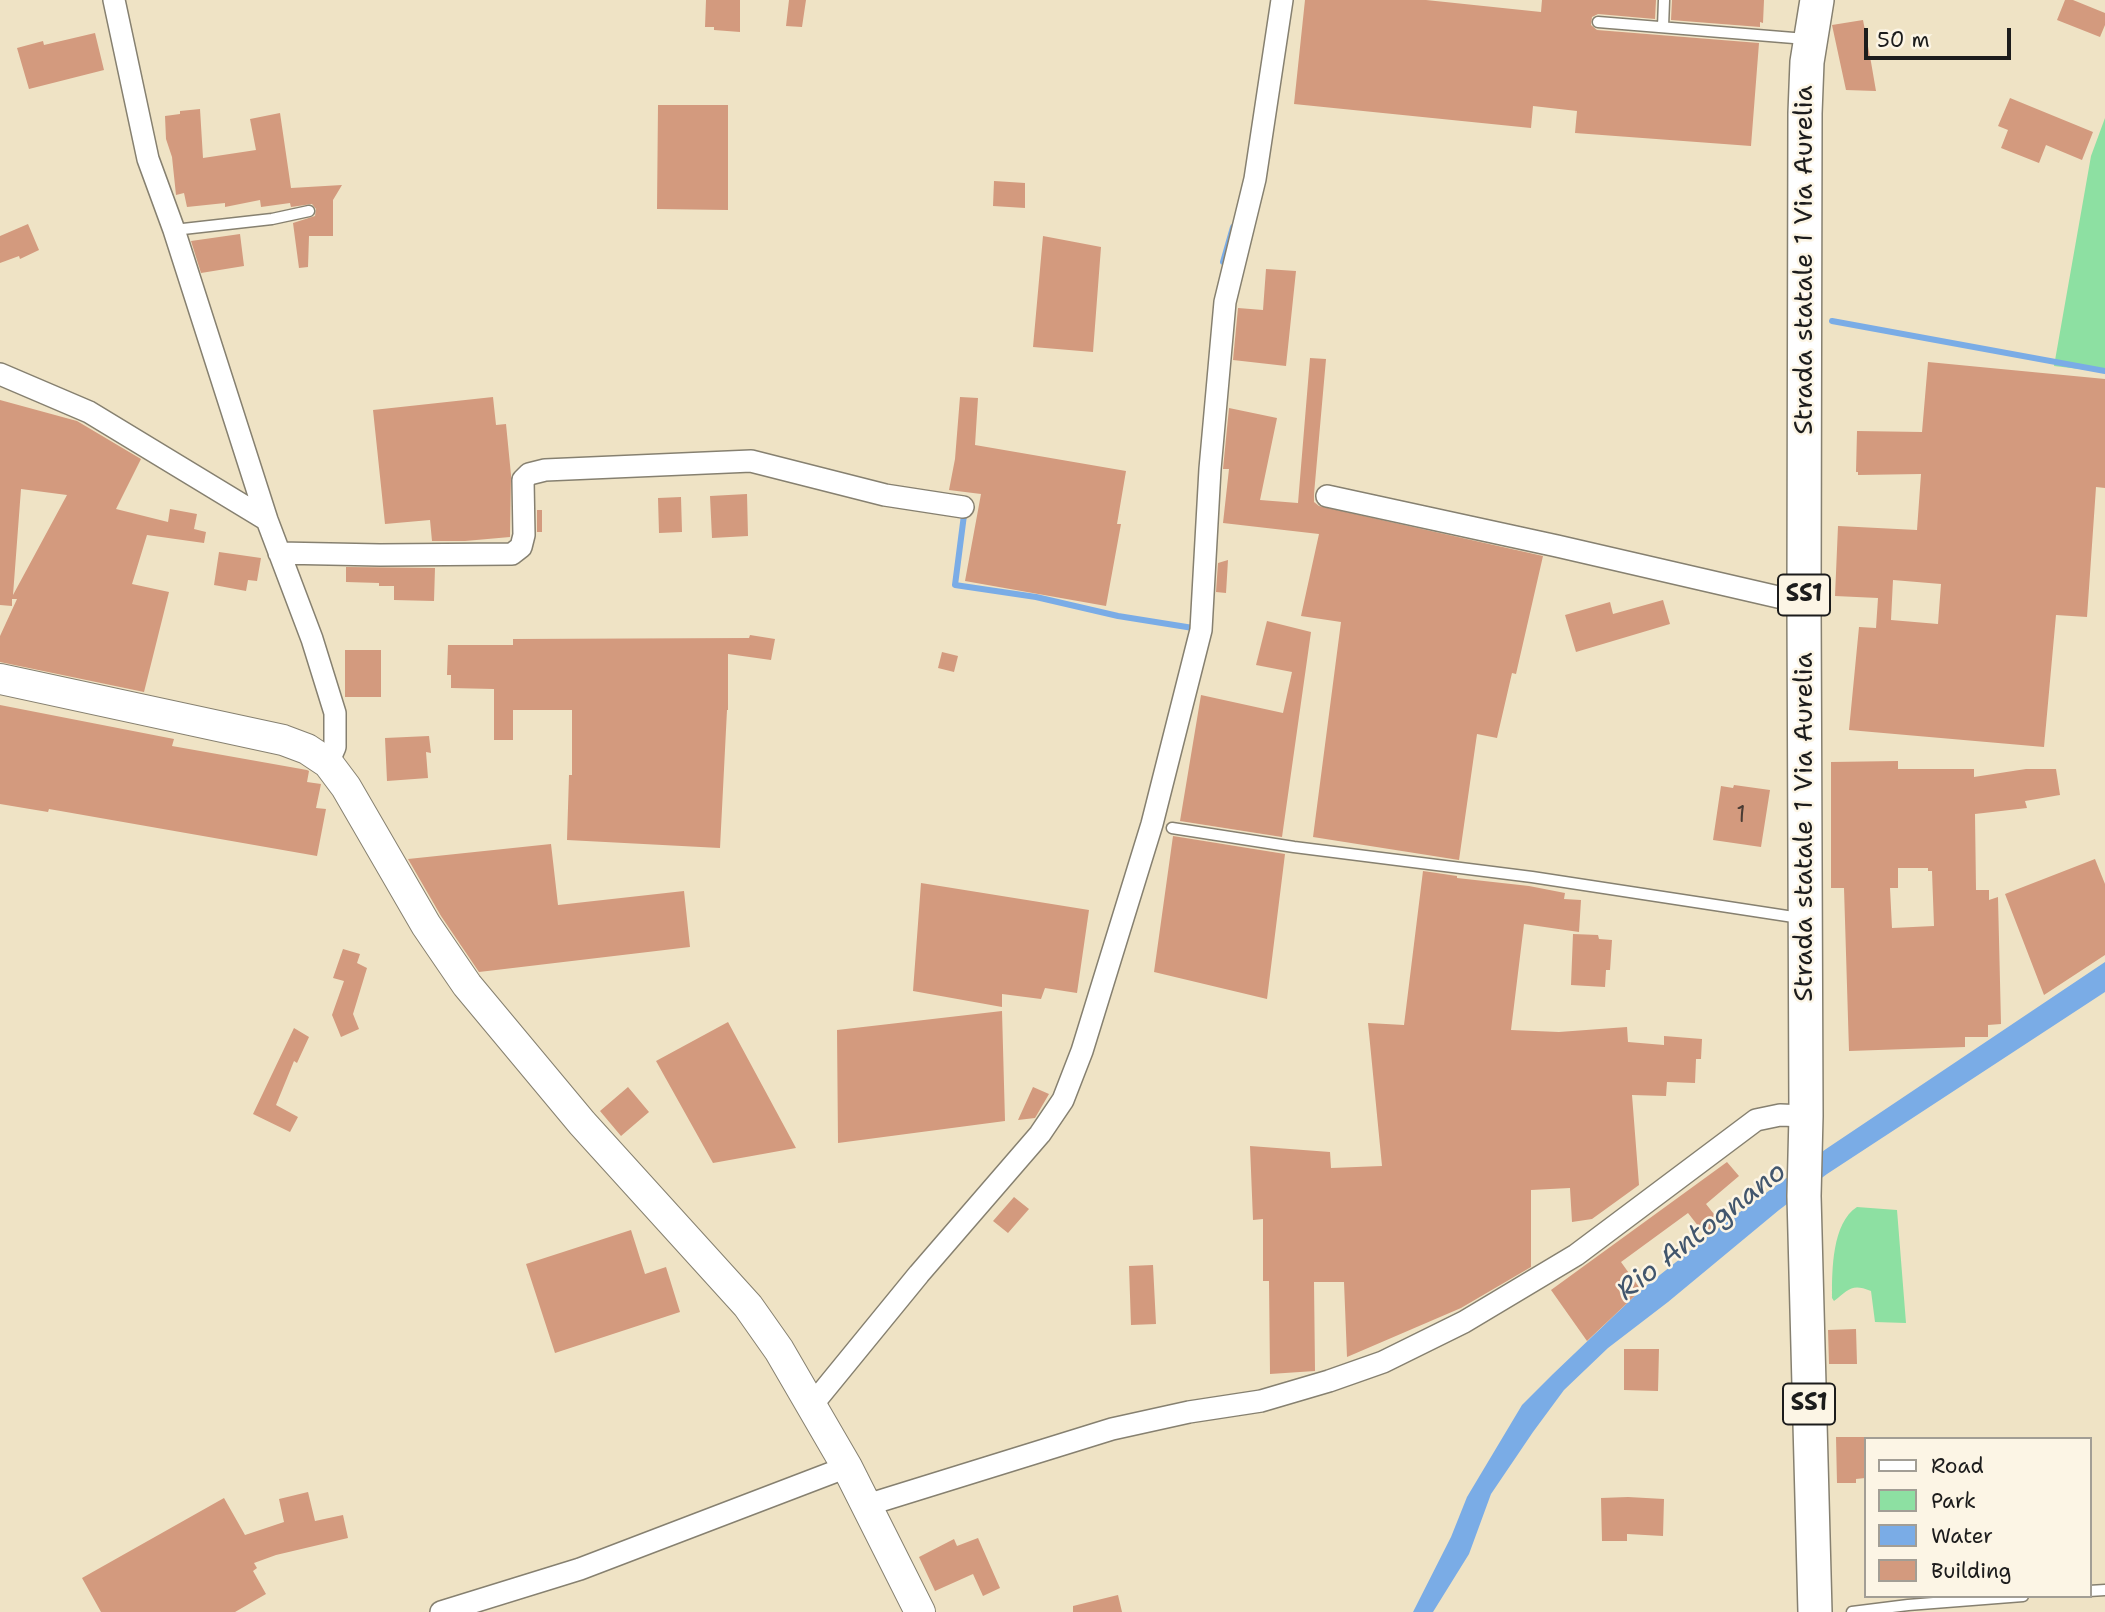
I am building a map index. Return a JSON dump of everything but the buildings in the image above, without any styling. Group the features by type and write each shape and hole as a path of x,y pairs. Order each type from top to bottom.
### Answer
{"main road":[{"name":"Strada statale 1 Via Aurelia","path":"1815,1612 1804,1196 1804,603 1805,113 1807,62 1817,0"}],"street":[{"path":"114,0 149,159 267,520 312,639 335,713 335,747 328,763"},
{"path":"812,1405 919,1274 1040,1134 1063,1100 1082,1051 1152,824 1201,630 1210,469 1225,302 1255,179 1282,0"},
{"path":"0,374 89,412 267,520"},
{"path":"279,553 512,554 521,547 524,535 523,480 529,474 545,470 751,461 885,495 963,508"},
{"path":"1327,496 1804,603"},
{"path":"0,679 283,740 307,749 328,763 346,786 426,926 455,970 582,1123 748,1306 779,1350 847,1467 920,1612"},
{"path":"867,1505 1112,1429 1189,1412 1261,1401 1383,1362 1464,1322 1576,1255 1756,1120 1780,1115 1806,1122"},
{"path":"441,1612 580,1569 847,1467"}],"lane":[{"path":"1663,27 1664,0"},
{"path":"1598,22 1812,39"},
{"path":"174,230 272,219 309,211"},
{"path":"1172,828 1294,847 1532,877 1805,919"},
{"path":"1852,1612 2002,1598"}],"green space":[{"path":"2105,118 2105,372 2054,366 2091,156"},
{"path":"1857,1207 1897,1210 1906,1323 1875,1322 1871,1291 1854,1288 1834,1301 1832,1298 1833,1261 1838,1235 1849,1214"}],"water":[{"path":"2105,962 2105,992 1827,1174 1608,1348 1564,1390 1491,1494 1469,1554 1433,1612 1413,1612 1451,1537 1467,1497 1522,1405 1641,1290 1725,1223 1826,1149"}],"waterway":[{"path":"1223,262 1233,227"},
{"path":"1832,321 2105,371"},
{"path":"964,515 955,585 1036,597 1118,616 1193,628"}],"water label":[{"name":"Rio Antognano","path":"1702,1232"}]}
